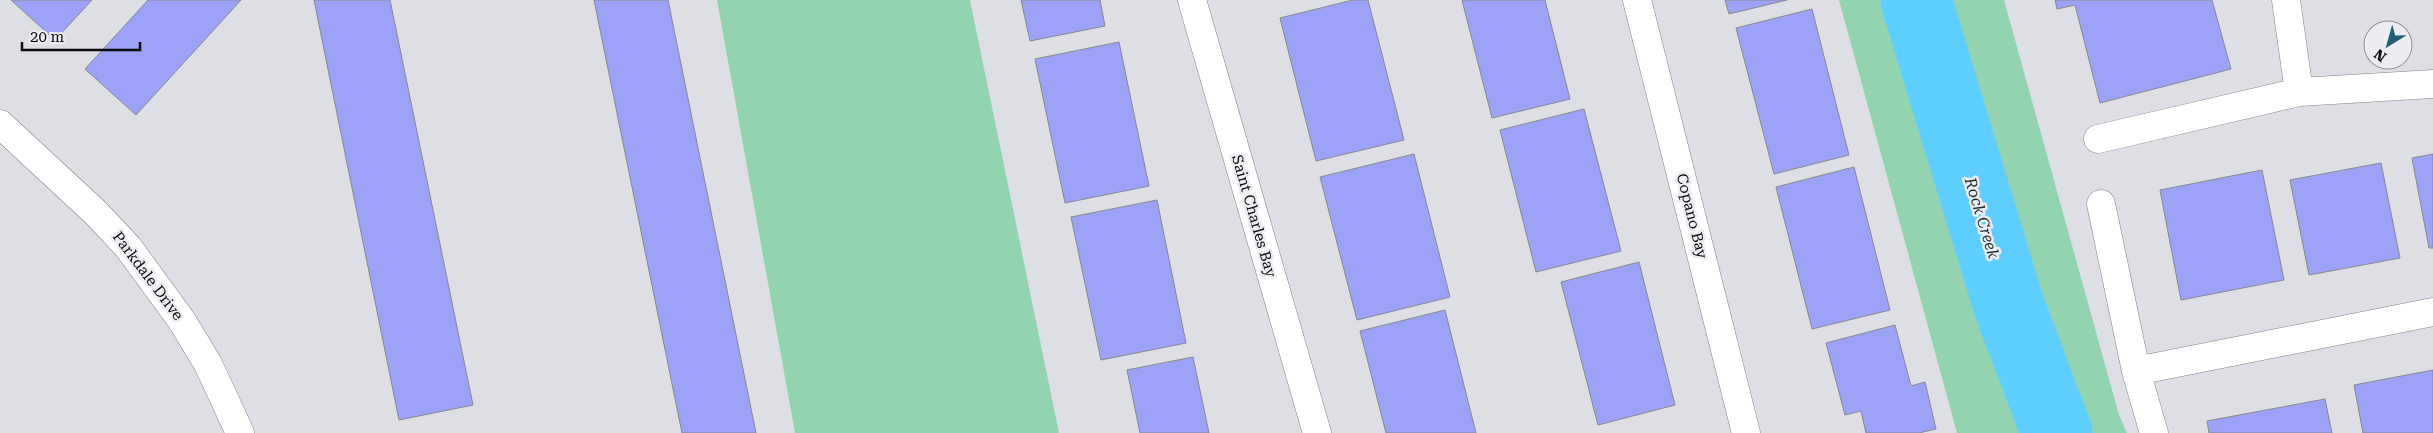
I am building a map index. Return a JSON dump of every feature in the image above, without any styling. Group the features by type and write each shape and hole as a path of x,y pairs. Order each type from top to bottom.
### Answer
{"street":[{"name":"Saint Charles Bay","path":"1192,0 1317,433"},
{"name":"Copano Bay","path":"1637,0 1746,433"},
{"path":"2286,0 2299,92"},
{"path":"2098,139 2299,92 2433,84"},
{"name":"Parkdale Drive","path":"0,124 96,212 128,247 182,321 208,364 240,433"},
{"path":"2100,204 2136,371 2154,433"},
{"path":"2136,371 2433,312"}],"green space":[{"path":"717,0 970,0 1059,433 795,433"},
{"path":"1839,0 2004,0 2119,415 2127,433 1957,433"}],"building":[{"path":"11,0 92,0 55,40"},
{"path":"148,0 241,0 136,115 85,69"},
{"path":"314,0 390,0 473,405 399,420"},
{"path":"594,0 668,0 756,433 682,433"},
{"path":"1021,0 1100,0 1105,26 1030,41"},
{"path":"1353,0 1368,0 1404,140 1316,161 1280,18"},
{"path":"1462,0 1545,0 1570,99 1492,118"},
{"path":"1725,0 1787,0 1729,14"},
{"path":"2055,0 2212,0 2231,69 2100,103 2075,5 2057,9"},
{"path":"1812,9 1849,155 1774,174 1736,28"},
{"path":"1119,42 1149,186 1065,203 1035,59"},
{"path":"1584,109 1621,251 1536,272 1500,130"},
{"path":"1414,154 1450,297 1357,320 1320,177"},
{"path":"2433,154 2433,248 2429,248 2412,158"},
{"path":"2381,163 2400,258 2309,275 2290,180"},
{"path":"1854,167 1890,310 1812,329 1776,187"},
{"path":"2262,170 2284,280 2181,300 2160,190"},
{"path":"1157,200 1186,343 1101,360 1071,217"},
{"path":"1639,262 1675,405 1598,425 1561,282"},
{"path":"1445,310 1476,433 1386,433 1360,331"},
{"path":"1895,325 1911,386 1925,382 1936,429 1919,433 1866,433 1861,411 1845,415 1826,343"},
{"path":"1193,357 1209,433 1140,433 1127,370"},
{"path":"2433,370 2433,433 2363,433 2354,385"},
{"path":"2325,399 2332,433 2209,433 2207,421"}],"waterway":[{"name":"Rock Creek","path":"1916,0 2009,306 2057,433"}]}
